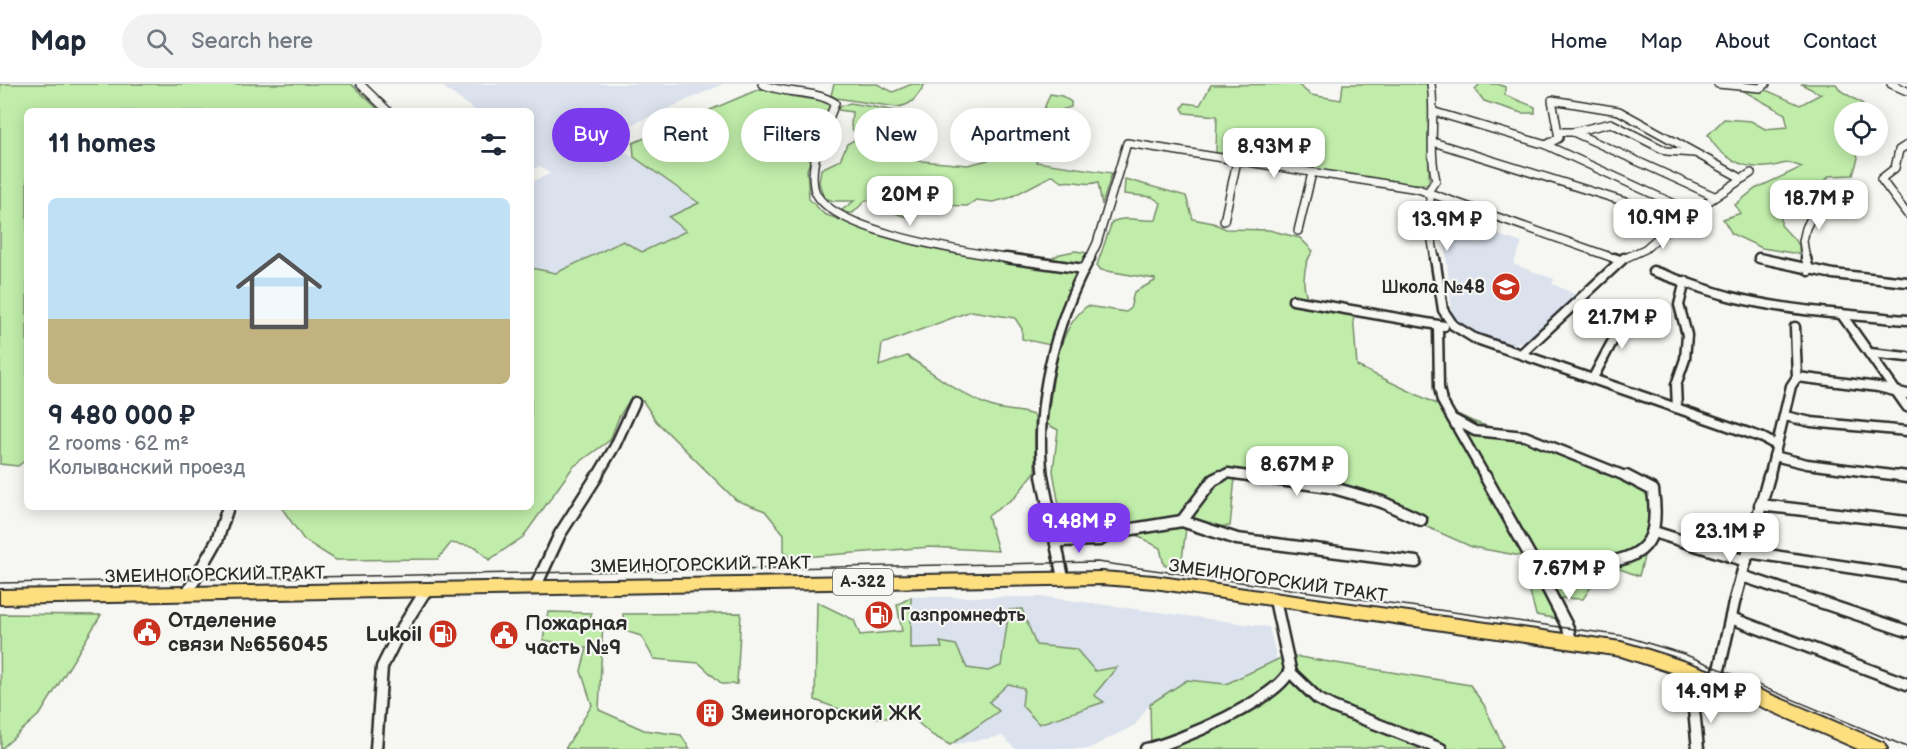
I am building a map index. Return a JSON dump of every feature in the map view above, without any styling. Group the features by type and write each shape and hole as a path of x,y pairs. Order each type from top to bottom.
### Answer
{"highway":[{"name":"ЗМЕИНОГОРСКИЙ ТРАКТ","path":"0,597 1102,578 1154,582 1571,641 1653,657 1717,680"},
{"name":"А-322","path":"1717,680 1878,749"}],"street":[{"path":"360,84 385,108"},
{"path":"762,84 794,93 827,98 836,103 813,171 813,183 816,195 822,204 839,216 880,231 928,244 1084,269"},
{"path":"1427,193 1435,184 1433,142 1435,112 1431,84"},
{"path":"1718,84 1749,88 1764,87 1766,84"},
{"path":"1891,84 1907,91"},
{"path":"1546,145 1558,141 1559,132 1552,100 1619,111 1742,178"},
{"path":"1435,112 1546,145 1692,212"},
{"path":"1559,132 1574,132 1611,123 1666,151 1697,153"},
{"path":"1574,132 1714,196"},
{"path":"1433,142 1632,204 1673,225"},
{"path":"1064,578 1041,462 1042,407 1055,347 1084,269 1097,243 1128,143 1418,189 1620,260"},
{"path":"1907,145 1899,150 1899,160 1895,171 1881,179 1907,214"},
{"path":"1224,221 1236,161"},
{"path":"1298,231 1312,172"},
{"path":"1521,354 1620,260 1645,249 1673,225 1750,173"},
{"path":"1809,271 1803,243 1804,232 1819,207 1821,198 1836,190"},
{"path":"1427,193 1430,197 1430,228 1443,310 1453,325 1474,338 1763,438 1775,450 1807,464 1907,477"},
{"path":"1759,258 1809,271 1907,282"},
{"path":"1653,272 1745,299 1842,315 1907,320"},
{"path":"1677,408 1676,385 1685,359 1687,335 1679,305 1685,281"},
{"path":"1293,300 1438,326 1453,325"},
{"path":"1593,378 1629,310"},
{"path":"1842,315 1902,393 1907,406"},
{"path":"1438,326 1439,388 1443,401 1538,570 1568,628 1571,641"},
{"path":"1717,680 1791,386 1797,377 1795,327"},
{"path":"1870,353 1907,357"},
{"path":"1797,377 1878,387 1902,393"},
{"path":"535,588 540,573 565,524 612,452 635,402"},
{"path":"1452,416 1458,423 1475,431 1525,436 1643,483 1653,490 1654,532 1646,550 1621,561 1612,561"},
{"path":"1785,416 1810,422 1907,431"},
{"path":"1182,520 1213,480 1228,473 1329,487 1382,502 1420,520"},
{"path":"1760,504 1772,508 1907,522"},
{"path":"186,595 217,541 227,510"},
{"path":"1057,541 1100,540 1108,533 1182,520 1237,539 1416,562"},
{"path":"1654,532 1747,556 1907,576"},
{"path":"1742,576 1907,631"},
{"path":"376,749 382,667 399,633 426,590"},
{"path":"1275,600 1290,672 1318,699 1441,749"},
{"path":"1731,618 1907,684"},
{"path":"1146,749 1161,746 1253,704 1283,682 1290,672"},
{"path":"1693,700 1698,749"}],"shaded area":[{"path":"453,84 723,84 669,108 642,108 642,120 630,125 630,108 552,108 552,162 630,162 630,155 699,204 670,218 686,231 642,252 623,242 556,273 534,269 534,181 550,174 540,166 534,169 534,108 472,108 443,87"},
{"name":"Школа №48","path":"1486,231 1522,243 1513,264 1554,279 1552,284 1577,295 1525,344 1517,342 1512,348 1467,330 1455,321 1452,313 1444,234 1481,243"},
{"path":"911,597 1045,597 1269,627 1277,660 1226,684 1187,680 1150,704 1135,725 1088,749 1016,749 1002,736 950,745 911,649"}],"green space":[{"path":"0,84 351,84 377,108 24,108 24,461 18,466 0,464"},
{"path":"834,84 877,84 893,92 912,84 925,84 910,103 896,107 836,98 831,95"},
{"path":"1297,84 1311,95 1341,100 1343,84 1429,84 1429,184 1398,184 1216,153 1217,116 1185,113 1182,108 1185,103 1200,105 1211,85"},
{"path":"1480,84 1498,84 1505,87 1505,95 1535,107 1535,113 1522,113 1484,101 1475,89"},
{"path":"1801,84 1836,84 1841,91 1860,102 1834,102 1834,156 1858,156 1853,175 1829,176 1819,189 1796,196 1781,208 1781,225 1799,245 1799,254 1762,248 1732,234 1723,219 1741,213 1735,205 1755,189 1802,167 1786,163 1772,166 1748,166 1732,160 1718,149 1708,135 1724,119 1751,121 1765,129 1788,127 1785,114 1733,85 1759,87 1800,105 1821,94"},
{"path":"766,89 789,96 831,102 829,108 741,108 741,162 810,162 807,170 809,199 824,214 888,237 935,249 1079,271 1050,345 1022,339 1022,329 1015,318 971,311 882,344 879,366 907,356 958,390 979,401 996,408 1035,416 1035,472 1015,497 988,516 998,551 930,547 791,558 784,551 784,534 765,511 736,500 656,421 643,401 630,399 619,417 610,440 573,467 523,537 489,560 476,547 451,543 438,559 336,560 304,540 283,510 534,510 534,269 556,273 623,241 642,252 686,231 669,217 699,203 634,157 633,143 642,139 642,162 729,162 729,108 715,108 757,90"},
{"path":"1050,94 1062,96 1071,102 1071,107 1068,108 1044,108"},
{"path":"850,103 879,108 854,108 854,132 851,127 852,112 842,110 842,108 838,107"},
{"path":"854,140 854,162 932,162 968,165 980,162 1036,162 1112,173 1102,205 1098,182 1089,184 1062,182 1053,175 1009,198 993,202 976,200 967,206 940,205 907,217 886,210 889,200 881,198 875,201 866,200 853,213 846,213 842,210 854,201 834,201 824,198 819,183 821,169 836,162 842,162 847,144"},
{"path":"1125,179 1186,196 1193,219 1213,223 1226,229 1269,230 1300,238 1313,251 1307,264 1304,280 1310,301 1324,309 1353,314 1357,366 1472,421 1644,481 1658,503 1639,576 1606,564 1583,599 1558,598 1566,620 1536,615 1521,556 1472,547 1416,522 1343,495 1235,478 1230,526 1186,528 1181,567 1164,565 1160,548 1136,535 1073,536 1063,528 1053,471 1058,430 1047,424 1061,344 1076,317 1087,306 1126,312 1130,309 1134,292 1155,281 1155,279 1101,270 1097,265 1112,222 1123,219 1156,220 1161,203 1152,197 1124,194"},
{"path":"1075,251 1088,253 1081,264 1049,260 1060,254"},
{"path":"911,597 911,649 942,648 940,642 956,645 967,668 988,671 1001,666 1009,610 1022,609 1036,645 1076,649 1095,671 1117,667 1094,695 1104,702 1039,724 1022,706 1024,688 1008,684 989,702 999,711 950,745 932,735 914,719 860,717 815,700 817,602 854,620 860,635 902,631 897,605"},
{"path":"548,612 592,613 590,620 603,620 599,710 644,730 681,735 690,749 565,749 592,705 581,671 587,648 543,640"},
{"path":"741,613 737,684 722,684 699,663 654,659 641,636 622,630 623,614"},
{"path":"0,614 101,615 41,713 1,749"},
{"path":"1287,655 1470,685 1484,705 1503,746 1501,749 1389,749 1382,746 1357,749 1151,749 1150,704 1187,680 1226,684"}],"tram line":[{"path":"0,583 1097,562 1624,636 1684,654 1907,747"}],"place":[{"name":"Школа №48","path":"1506,287"},
{"name":"Газпромнефть","path":"879,615"},
{"name":"Отделение связи №656045","path":"147,632"},
{"name":"Lukoil","path":"443,634"},
{"name":"Пожарная часть №9","path":"504,635"},
{"name":"Змеиногорский ЖК","path":"710,713"}]}
